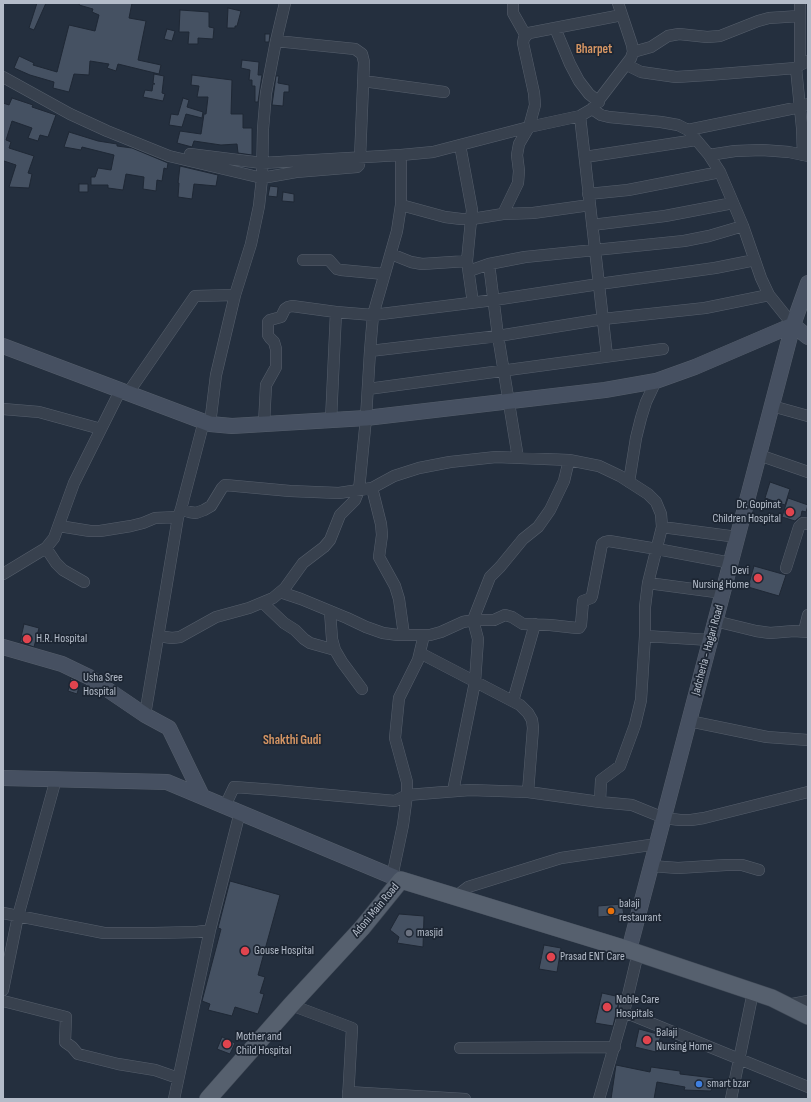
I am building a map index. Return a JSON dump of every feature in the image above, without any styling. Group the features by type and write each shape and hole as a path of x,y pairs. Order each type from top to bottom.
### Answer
{"main road":[{"name":"Adoni Main Road","path":"208,1099 291,1005 362,928 396,879 634,951 772,998 808,1016"}],"street":[{"path":"145,715 180,513 207,422 216,375 235,296 251,244 259,206 262,178 263,129 266,92 285,3"},
{"path":"513,3 513,13 526,36"},
{"path":"152,149 262,163 401,156 433,152 529,127 580,116 596,106 631,58 633,52 632,45 618,3"},
{"path":"709,154 762,150 805,155 800,3"},
{"path":"503,214 518,183 519,171 517,155 519,144 529,127 534,105 534,93 523,43 524,38 529,33 622,14"},
{"path":"633,52 651,47 668,36 679,34 707,37 720,36 769,18 800,16"},
{"path":"555,28 570,64 601,115 678,125 688,130 709,154 720,172 743,226 761,278 769,295 793,325 808,337"},
{"path":"3,76 70,114 107,131 170,156 262,178 302,172 350,169 357,167 359,165 360,158 364,62 362,54 355,49 276,41"},
{"path":"627,65 641,72 676,76 715,75 801,64"},
{"path":"363,81 444,92"},
{"path":"688,130 804,105"},
{"path":"580,116 607,356"},
{"path":"585,157 696,140"},
{"path":"460,145 472,210 468,249 468,266 473,302"},
{"path":"158,636 172,638 180,637 216,617 263,603 273,598 285,588 303,563 324,547 330,540 340,515 356,500 359,490 366,418 373,314 397,231 401,205 401,156"},
{"path":"401,205 445,217 472,219 503,214 533,213 635,189 720,172"},
{"path":"592,225 665,216 733,203"},
{"path":"391,254 411,262 422,264 468,266 489,264 525,257 684,241 709,236 743,226"},
{"path":"303,260 329,260 337,269 384,274"},
{"path":"264,424 266,385 276,367 276,344 268,335 268,322 281,317 285,309 292,306 336,312 373,314 494,300 715,268 755,260"},
{"path":"489,264 498,336 518,458"},
{"name":"Jadcherla - Hagari Road","path":"634,951 651,866 793,325 808,283"},
{"path":"370,351 498,336 603,320 705,308 769,295"},
{"path":"3,574 46,548 54,538 74,483 101,429 124,391 195,296 235,296"},
{"path":"331,420 336,312"},
{"path":"3,346 207,422 232,426 366,418 605,390 656,381 695,367 793,325"},
{"path":"368,389 663,349"},
{"path":"629,482 636,438 641,418 656,381"},
{"path":"772,406 808,416"},
{"path":"3,409 39,412 101,429"},
{"path":"759,455 808,472"},
{"path":"59,526 90,531 100,531 131,526 163,516 189,512 196,513 210,506 225,485 290,491 339,493 372,488 394,476 418,468 450,462 496,457 569,460 599,466 648,494 656,502 661,514 662,527 648,583 645,607 641,700 620,766 601,780 600,802"},
{"path":"453,791 475,682 478,639 473,620 490,577 523,539 538,527 550,510 564,481 569,460"},
{"path":"372,488 381,524 382,535 379,557 395,586 399,599 404,635"},
{"path":"786,568 799,527 803,523 808,524"},
{"path":"662,527 737,537"},
{"path":"280,592 383,633 430,635 441,632 451,626 473,620 494,620 505,615 512,617 519,623 579,628 581,625 584,601 592,596 602,544 605,542 657,548 731,563"},
{"path":"46,548 56,563 63,570 84,582"},
{"path":"648,583 723,593"},
{"path":"263,603 304,639 315,645 335,650"},
{"path":"330,611 332,639 335,650 342,662 362,688"},
{"path":"715,621 770,633 806,631 808,615"},
{"path":"513,701 534,624"},
{"path":"3,778 167,782 396,879 407,795 407,782 395,738 400,698 418,660 424,635"},
{"path":"644,636 710,640"},
{"path":"3,647 62,664 89,677 145,715 169,728 202,796"},
{"path":"420,653 520,705 532,720 533,728 528,792"},
{"path":"689,721 767,737 808,740"},
{"path":"3,990 18,916 56,779"},
{"path":"225,806 234,787 395,801 407,795 470,790 528,792 632,805 664,818 680,820 704,818 808,792"},
{"path":"174,1099 210,930 240,812"},
{"path":"455,897 468,887 561,858 657,844"},
{"path":"651,866 678,868 742,865 759,870"},
{"path":"3,913 104,933 168,933 210,930"},
{"path":"3,931 14,934"},
{"path":"599,1099 624,1012 634,951"},
{"path":"731,1099 753,992"},
{"path":"3,1001 64,1016 66,1019 65,1042 78,1054 118,1064 155,1070 178,1078"},
{"path":"787,1006 808,1001"},
{"path":"291,1005 352,1028 348,1096 465,1099"},
{"path":"624,1012 808,1087"},
{"path":"460,1048 615,1047"}],"building":[{"path":"37,3 46,3 34,30 29,28"},
{"path":"80,3 132,3 129,18 146,21 138,60 161,65 159,74 118,64 116,71 107,68 109,64 90,61 89,75 74,74 69,92 53,88 54,82 30,75 14,68 19,56 34,63 33,65 57,72 69,25 95,31 99,15 92,12 93,9 79,5"},
{"path":"228,8 241,11 237,26 235,26 235,28 227,28"},
{"path":"180,10 209,12 209,27 214,28 213,39 198,38 198,44 188,44 189,32 179,32"},
{"path":"167,29 175,31 172,41 164,39"},
{"path":"265,34 270,34 269,42 265,42"},
{"path":"242,60 259,62 258,75 262,75 258,102 255,102 255,86 252,86 252,80 249,80 250,70 241,68"},
{"path":"154,74 164,76 162,93 165,94 163,101 143,97 145,90 152,91 153,84 155,84 153,83"},
{"path":"192,75 232,80 231,114 243,114 243,128 252,128 252,155 238,153 237,144 221,145 194,141 192,147 177,143 180,131 201,134 204,114 206,114 208,97 197,97 199,86 191,85"},
{"path":"276,76 279,76 278,83 289,85 289,92 284,92 283,106 272,105"},
{"path":"12,98 56,115 48,137 40,135 38,141 28,138 32,128 12,121 6,140 11,142 9,148 34,156 28,173 32,174 29,188 9,187 16,165 3,162 3,103 9,105"},
{"path":"183,98 189,100 187,107 203,112 202,118 186,114 182,127 169,125 171,114 178,115"},
{"path":"69,132 98,141 117,144 117,146 132,148 168,163 167,169 164,168 162,181 157,180 156,191 143,189 144,177 126,174 123,190 108,188 108,185 91,185 91,177 95,177 98,168 111,170 114,155 82,147 81,150 64,147"},
{"path":"180,166 218,175 216,186 194,184 192,199 178,197"},
{"path":"79,184 88,184 88,192 79,192"},
{"path":"270,186 278,187 277,197 268,196"},
{"path":"283,192 294,194 294,202 282,201"},
{"path":"770,482 790,489 785,505 765,498"},
{"path":"788,498 808,505 806,512 802,511 801,516 795,521 782,517"},
{"path":"754,566 786,575 779,596 748,587"},
{"path":"24,624 39,628 34,647 20,642"},
{"path":"71,678 80,683 77,694 68,691"},
{"path":"230,881 280,895 258,975 265,977 260,993 264,994 258,1014 235,1007 232,1016 208,1010 210,1004 202,1001 221,929 218,928"},
{"name":"balaji restaurant","path":"622,904 624,915 598,917 598,906"},
{"name":"masjid","path":"399,914 424,916 423,947 397,943 399,937 390,930"},
{"path":"544,945 561,948 557,972 539,969"},
{"path":"602,993 620,997 613,1026 595,1023"},
{"path":"639,1029 661,1035 656,1052 635,1047"},
{"path":"222,1037 235,1043 230,1054 217,1049"},
{"path":"616,1065 650,1072 651,1067 680,1071 680,1074 714,1078 711,1091 684,1090 685,1087 657,1082 654,1099 611,1099"}],"place":[{"name":"Dr. Gopinat Children Hospital","path":"790,512"},
{"name":"Devi Nursing Home","path":"758,578"},
{"name":"H.R. Hospital","path":"27,639"},
{"name":"Usha Sree Hospital","path":"74,685"},
{"name":"balaji restaurant","path":"611,911"},
{"name":"masjid","path":"409,933"},
{"name":"Gouse Hospital","path":"245,951"},
{"name":"Prasad ENT Care","path":"551,957"},
{"name":"Noble Care Hospitals","path":"607,1007"},
{"name":"Balaji Nursing Home","path":"647,1040"},
{"name":"Mother and Child Hospital","path":"227,1044"},
{"name":"smart bzar","path":"699,1084"}],"district":[{"name":"Bharpet","path":"594,50"},
{"name":"Shakthi Gudi","path":"292,741"}]}
